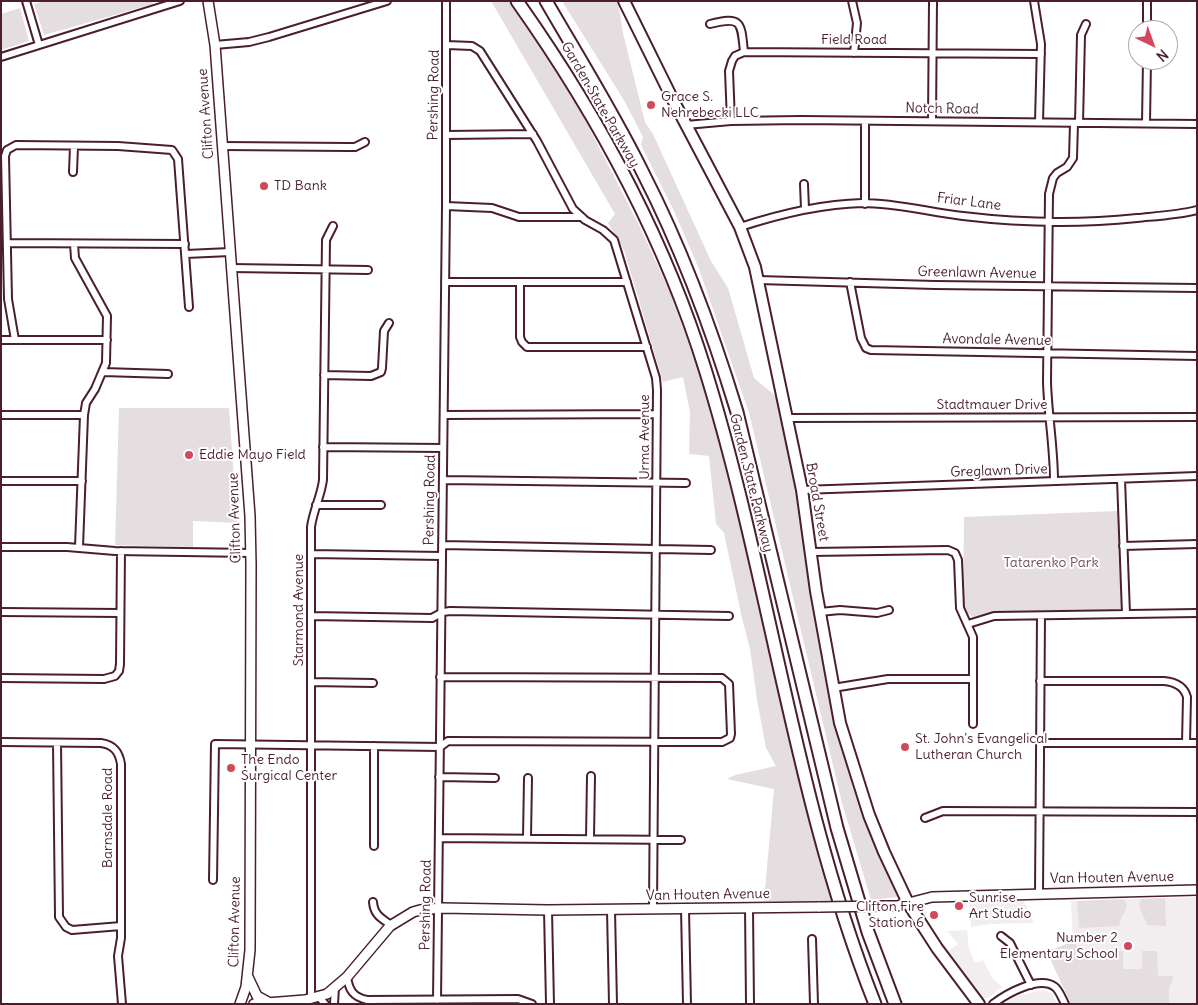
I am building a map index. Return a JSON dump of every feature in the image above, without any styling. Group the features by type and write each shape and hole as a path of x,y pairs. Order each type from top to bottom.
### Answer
{"highway":[{"name":"Garden State Parkway","path":"517,1 573,84 606,141 658,246 692,332 715,402 734,475 819,832 844,916 875,1004"},
{"name":"Garden State Parkway","path":"546,1 589,73 647,180 689,274 716,346 737,412 837,828 868,932 895,1004"}],"main road":[{"name":"Clifton Avenue","path":"208,1 215,45 249,506 250,950 245,993 240,1004"},
{"name":"Broad Street","path":"624,1 748,246 758,280 802,490 820,612 842,732 869,815 908,903 937,948 979,1004"},
{"name":"Van Houten Avenue","path":"254,1004 318,1000 347,977 391,925 413,912 438,908 611,910 897,906 932,898 1197,890"},
{"path":"248,976 257,996 268,1002"}],"street":[{"path":"26,1 40,45"},
{"path":"1,57 160,4 180,1"},
{"path":"215,45 269,38 387,1"},
{"name":"Pershing Road","path":"437,1000 446,206 446,1"},
{"path":"852,1 857,22 854,53"},
{"path":"932,121 933,1"},
{"path":"1034,1 1041,54 1040,122"},
{"path":"1147,1 1147,20"},
{"path":"710,24 730,20 738,23 742,29 744,52 735,56 730,66 731,121"},
{"path":"1054,481 1054,448 1049,418 1047,382 1049,194 1052,181 1057,173 1067,167 1073,158 1081,35 1086,24"},
{"name":"Urma Avenue","path":"447,45 472,46 480,51 533,134 574,209 614,240 656,378 657,482 653,909"},
{"name":"Field Road","path":"744,52 1041,54"},
{"path":"1146,123 1147,70"},
{"name":"Notch Road","path":"686,125 731,121 1197,124"},
{"path":"865,121 865,204"},
{"path":"446,135 533,134"},
{"path":"223,146 355,147 365,142"},
{"path":"15,340 8,299 6,150 12,146 118,146 172,150 178,159 189,307"},
{"path":"72,172 74,146"},
{"path":"804,184 805,209"},
{"name":"Friar Lane","path":"740,227 769,217 805,209 865,204 905,206 962,216 1050,222 1119,220 1197,210"},
{"path":"446,206 492,208 520,217 582,217"},
{"name":"Starmond Avenue","path":"318,1000 311,745 311,527 322,489 326,240 333,226"},
{"path":"8,243 185,244"},
{"path":"74,244 75,258 107,316 106,363 86,403 84,416 79,547"},
{"path":"186,254 230,252"},
{"path":"231,268 368,270"},
{"name":"Greenlawn Avenue","path":"758,280 1197,288"},
{"path":"445,282 627,282"},
{"path":"520,282 520,337 527,347 647,347"},
{"name":"Avondale Avenue","path":"850,282 861,338 863,345 868,349 1197,356"},
{"path":"324,375 371,376 381,372 384,330 389,323"},
{"path":"1,340 107,340"},
{"path":"103,372 168,374"},
{"path":"444,415 657,414"},
{"path":"1,415 84,416"},
{"name":"Stadtmauer Drive","path":"787,418 1197,417"},
{"path":"323,447 443,448"},
{"name":"Greglawn Drive","path":"802,490 1197,476"},
{"path":"1121,479 1126,614"},
{"path":"443,480 686,483"},
{"path":"1,481 82,481"},
{"path":"316,505 381,505"},
{"path":"1124,546 1197,544"},
{"path":"442,545 712,550"},
{"path":"2,547 79,547 121,551 250,553"},
{"path":"811,552 940,550 952,551 957,556 960,608 973,637 973,724"},
{"path":"1,678 104,678 115,676 119,671 120,664 121,551"},
{"path":"312,554 442,556"},
{"path":"820,612 840,610 877,613 889,610"},
{"path":"311,616 432,618 450,611 730,616"},
{"path":"1,612 120,613"},
{"path":"968,624 994,616 1197,613"},
{"path":"1039,894 1041,616"},
{"path":"213,880 215,744 440,746 448,741 722,742 730,738 729,684 724,679 440,677"},
{"path":"833,688 888,679 973,679"},
{"path":"1040,680 1164,681 1177,684 1186,692 1187,697 1186,743"},
{"path":"311,682 373,683"},
{"name":"Barnsdale Road","path":"1,742 107,744 118,751 120,757 121,926 118,956 122,1004"},
{"path":"57,743 59,917 66,927 72,930 121,926"},
{"path":"1040,743 1197,743"},
{"path":"374,746 374,846"},
{"path":"590,838 591,776"},
{"path":"439,777 495,778"},
{"path":"527,838 528,778"},
{"path":"925,818 943,811 1197,812"},
{"path":"439,838 681,840"},
{"path":"373,902 378,916 391,925"},
{"path":"749,908 750,1004"},
{"path":"685,909 687,1004"},
{"path":"548,910 550,1004"},
{"path":"611,910 613,1004"},
{"path":"1001,936 1010,943 1031,985"},
{"path":"812,939 814,1004"},
{"path":"347,977 348,988 352,994 367,1000 518,999 532,1004"},
{"path":"993,1004 1010,992 1042,983 1050,984 1058,990 1064,1004"},
{"path":"334,1004 335,988"}],"shaded area":[{"name":"Number 2 Elementary School","path":"1197,897 1197,1004 1071,1004 1047,952 1073,941 1071,901"},
{"path":"1024,901 1034,923 990,924 971,927 970,903"},
{"path":"967,930 969,949 975,963 983,960 993,979 1002,987 988,998 982,998 948,951 958,944 947,931"},
{"path":"1043,990 1051,993 1057,1004 1004,1004 1013,997"}],"green space":[{"path":"44,1 152,1 153,4 44,35 34,4"},
{"path":"491,1 508,1 564,79 640,227 669,290 701,377 741,527 777,683 836,903 764,901 774,789 727,779 735,775 776,766 766,748 750,649 724,533 716,524 709,456 689,454 690,412 683,377 663,382 624,250 608,223 615,214"},
{"path":"562,1 618,1 623,33 645,122 653,134 711,261 728,288 754,378 779,399 805,532 817,632 832,705 853,788 871,836 896,886 897,897 871,900 842,803 749,413 699,269 674,211 641,145 643,137 625,102"},
{"path":"20,8 29,41 1,50 1,14"},
{"path":"119,408 229,408 237,523 193,521 193,547 115,545"},
{"name":"Tatarenko Park","path":"1118,511 1121,609 983,614 973,617 963,608 964,517"},
{"path":"1165,898 1166,926 1147,925 1139,903 1142,899"},
{"path":"1124,899 1127,906 1119,926 1079,928 1077,901"},
{"path":"1073,941 1077,946 1078,952 1123,951 1123,969 1142,969 1142,951 1157,951 1158,976 1174,976 1169,988 1169,1004 1071,1004 1047,952"}],"place":[{"name":"Grace S. Nehrebecki LLC","path":"651,105"},
{"name":"TD Bank","path":"264,186"},
{"name":"Eddie Mayo Field","path":"189,455"},
{"name":"St. John's Evangelical Lutheran Church","path":"905,747"},
{"name":"The Endo Surgical Center","path":"231,768"},
{"name":"Sunrise Art Studio","path":"959,906"},
{"name":"Clifton Fire Station 6","path":"934,915"},
{"name":"Number 2 Elementary School","path":"1128,946"}]}
